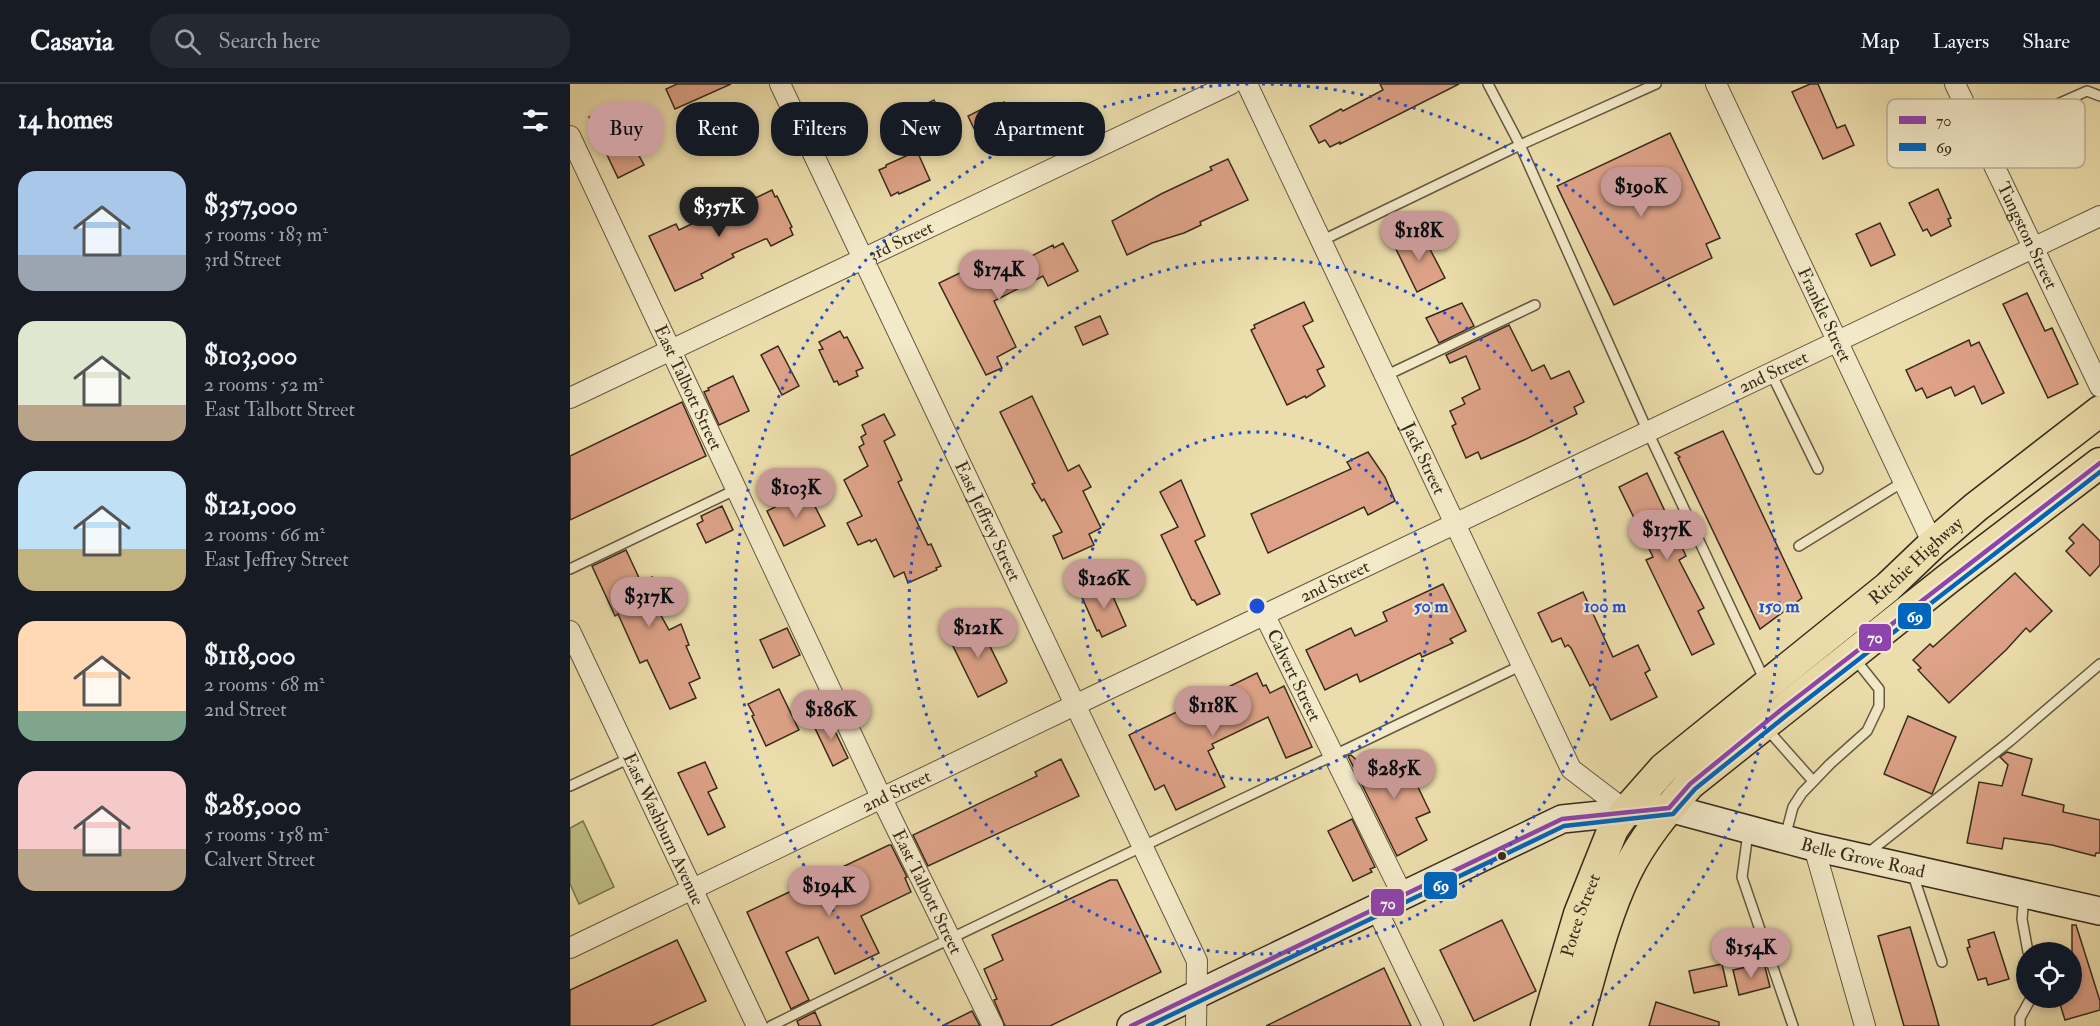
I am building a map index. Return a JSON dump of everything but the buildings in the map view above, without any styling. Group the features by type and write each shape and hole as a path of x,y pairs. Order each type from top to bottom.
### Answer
{"main road":[{"name":"Ritchie Highway","path":"1626,812 1664,768 1888,587 1976,507 2100,411"},
{"name":"Ritchie Highway","path":"1626,874 1642,845 1690,784 1851,655 2100,463"},
{"name":"Belle Grove Road","path":"1131,1026 1562,819 1669,808 1814,847 1864,856 2100,911"},
{"name":"Potee Street","path":"1546,1026 1579,914 1613,829 1626,812"},
{"name":"Potee Street","path":"1576,1026 1607,922 1626,874"}],"street":[{"name":"East Jeffrey Street","path":"780,84 1197,961 1197,1026"},
{"name":"3rd Street","path":"570,398 1231,84"},
{"name":"Jack Street","path":"1247,84 1571,769 1626,812"},
{"name":"Frankle Street","path":"1716,84 1933,544"},
{"name":"Tungston Street","path":"1955,84 1962,99"},
{"name":"East Talbott Street","path":"570,136 882,799 993,1026"},
{"name":"Tungston Street","path":"1995,168 2100,387"},
{"name":"2nd Street","path":"570,948 2100,216"},
{"name":"Calvert Street","path":"1265,616 1403,896"},
{"name":"East Washburn Avenue","path":"570,631 757,1026"},
{"path":"1814,847 1865,1026"},
{"path":"1376,908 1433,1026"}],"lane":[{"path":"1488,84 1520,145 1648,432 1767,686"},
{"path":"1321,241 1520,145 1656,84"},
{"path":"2069,99 2087,91 2100,96"},
{"path":"1385,376 1535,305"},
{"path":"1771,373 1818,469"},
{"path":"1798,546 1904,482"},
{"path":"570,569 736,489"},
{"path":"1785,839 1793,807 1802,793 1867,731 1879,706 1878,689 1851,655"},
{"path":"1864,856 2010,741 2100,664"},
{"path":"771,1026 1522,665"},
{"path":"1763,725 1813,781"},
{"path":"570,786 630,758"},
{"path":"1748,831 1742,877 1793,1026"},
{"path":"1910,867 1942,962"},
{"path":"2024,894 2022,919 2026,942"},
{"path":"2020,1026 2020,1018 2026,1008"}],"green space":[{"path":"583,821 614,887 579,904 570,884 570,828"}],"transit line":[{"name":"70","path":"1131,1026 1562,819 1669,808 1690,784 1782,709 2100,463"},
{"name":"69","path":"1148,1026 1564,826 1673,814 1695,789 1787,715 2100,472"}]}
